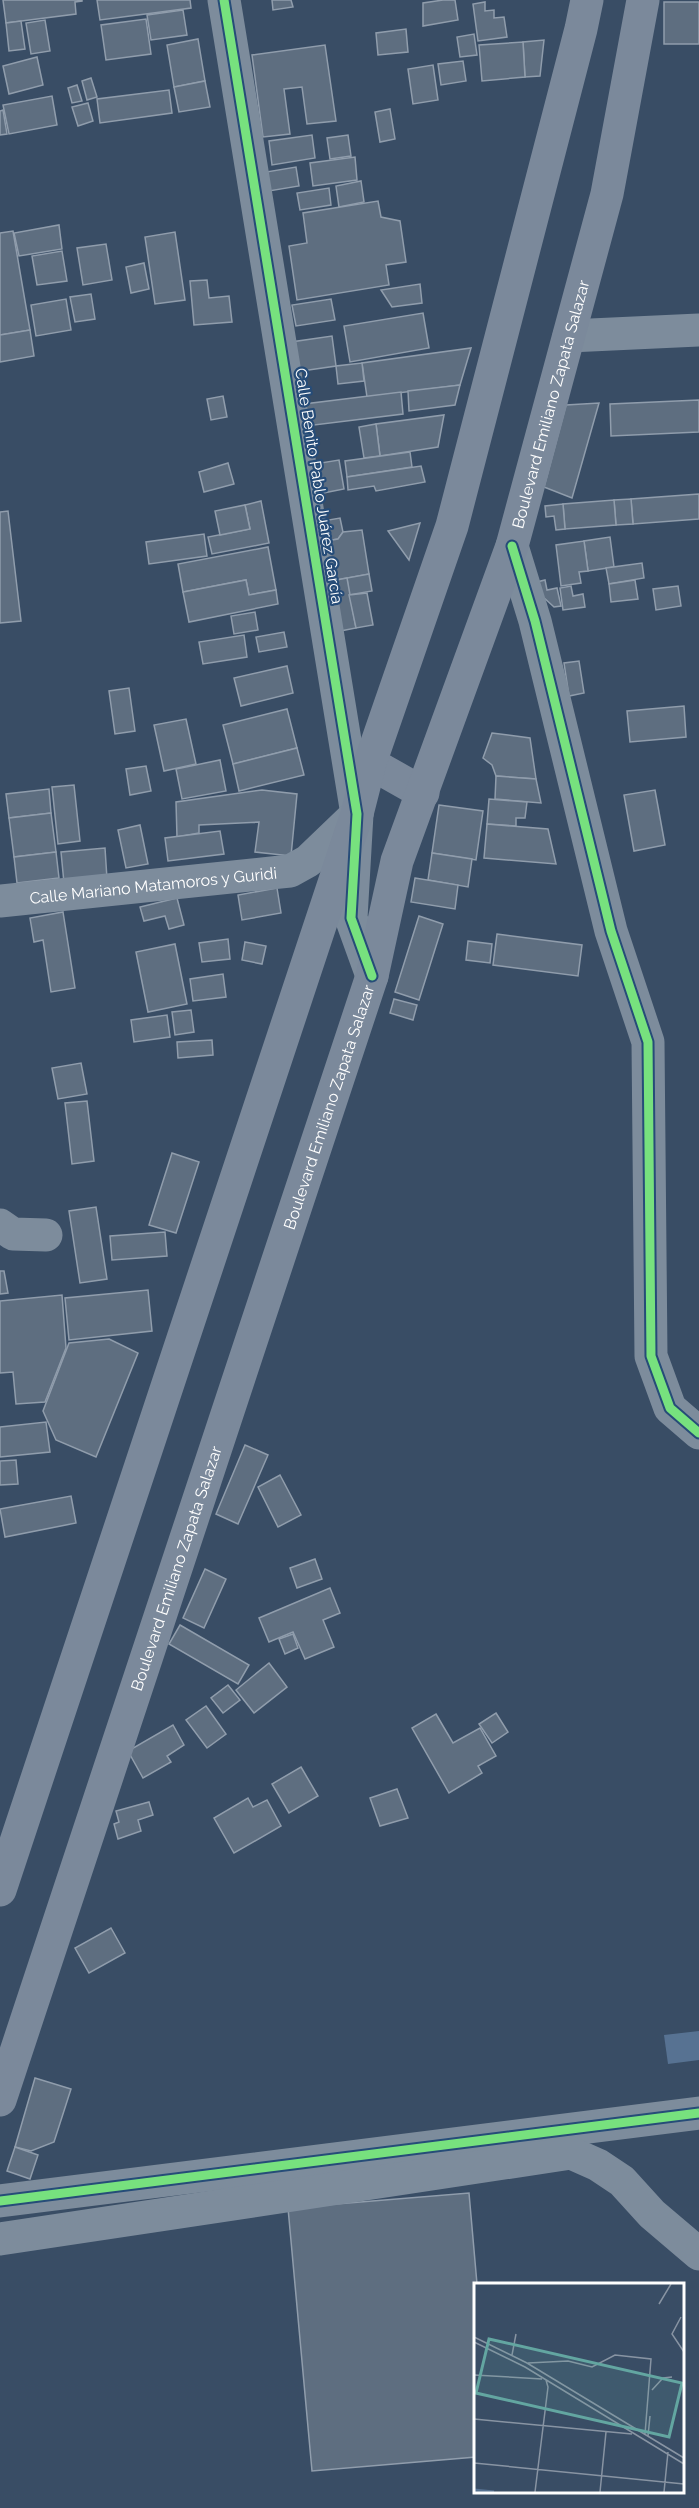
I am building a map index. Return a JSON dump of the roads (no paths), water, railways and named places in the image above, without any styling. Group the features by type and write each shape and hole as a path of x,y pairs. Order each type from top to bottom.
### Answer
{"main road":[{"path":"0,1890 357,814 370,763 452,526 587,0"},
{"name":"Boulevard Emiliano Zapata Salazar","path":"0,2100 372,976 397,861 512,546 607,194 643,0"},
{"path":"370,763 423,793"}],"street":[{"name":"Calle Benito Pablo Juárez García","path":"224,0 357,814 351,918 372,976"},
{"path":"570,336 699,330"},
{"path":"512,546 535,621 611,931 648,1042 651,1356 670,1408 699,1433"},
{"name":"Calle Mariano Matamoros y Guridi","path":"0,901 290,871 308,861 357,814"},
{"path":"0,1225 13,1234 46,1235"},
{"path":"0,2201 699,2113"},
{"path":"0,2239 571,2153 622,2181 652,2214 699,2254"}],"water":[{"path":"699,2031 699,2060 668,2064 664,2035"}]}
